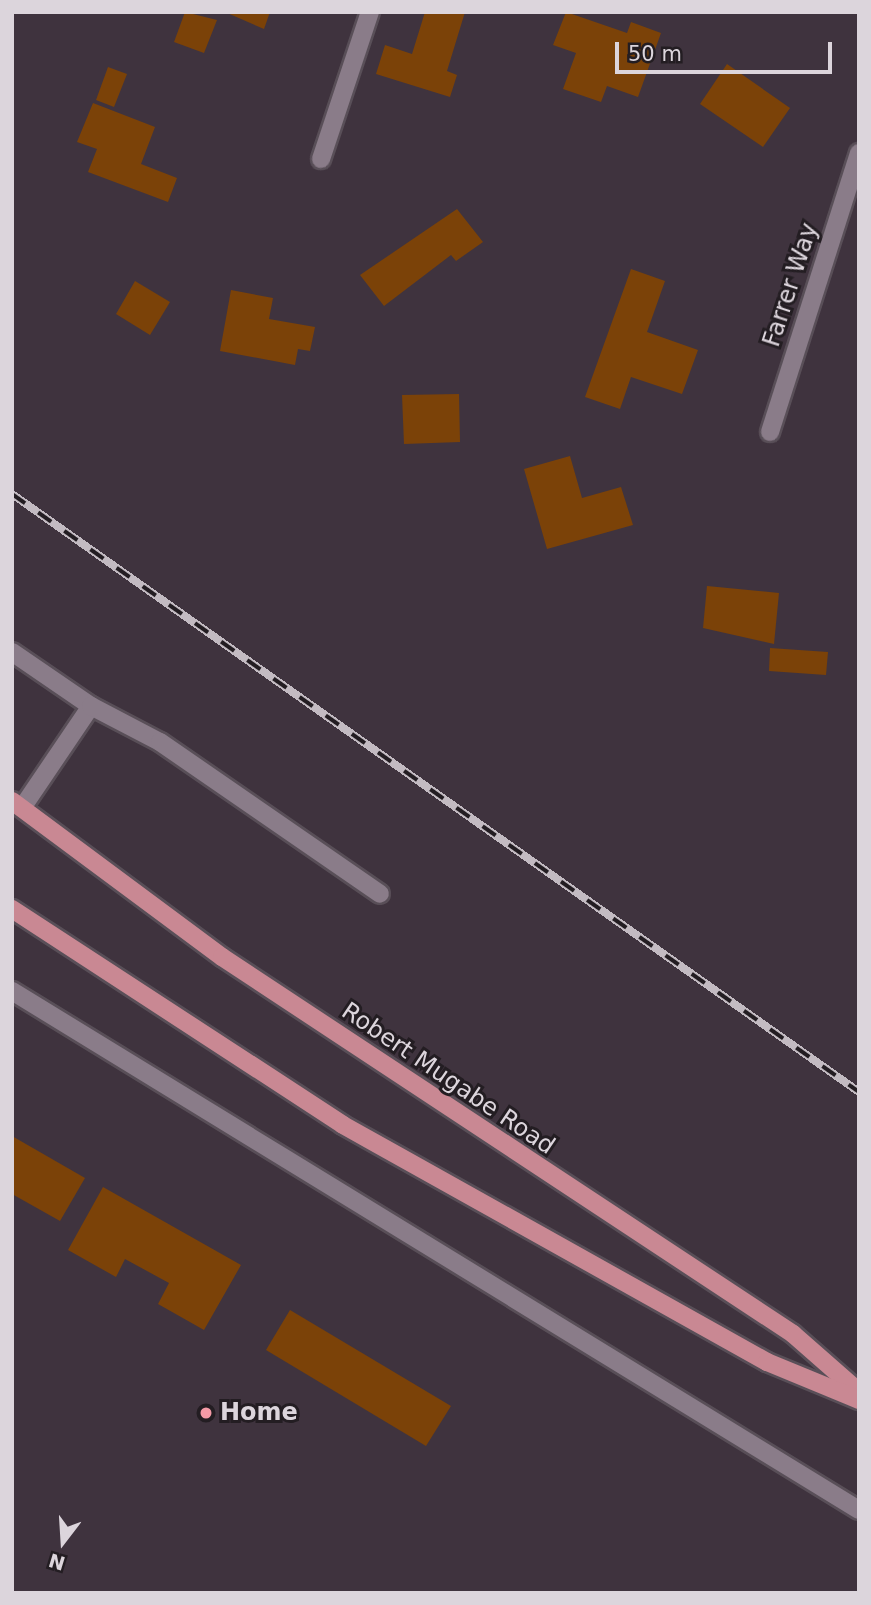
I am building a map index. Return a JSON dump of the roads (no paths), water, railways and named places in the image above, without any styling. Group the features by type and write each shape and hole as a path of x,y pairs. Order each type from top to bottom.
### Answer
{"main road":[{"name":"Robert Mugabe Road","path":"17,805 222,957 793,1335 859,1392"},
{"path":"12,909 344,1125 768,1362 859,1400"}],"street":[{"path":"321,159 370,12"},
{"name":"Farrer Way","path":"770,432 859,153"},
{"path":"12,652 91,706 171,749 380,894"},
{"path":"17,805 91,706"},
{"path":"12,991 859,1510"}],"railway":[{"path":"12,494 859,1092"}],"place":[{"name":"Home","path":"206,1413"}]}
